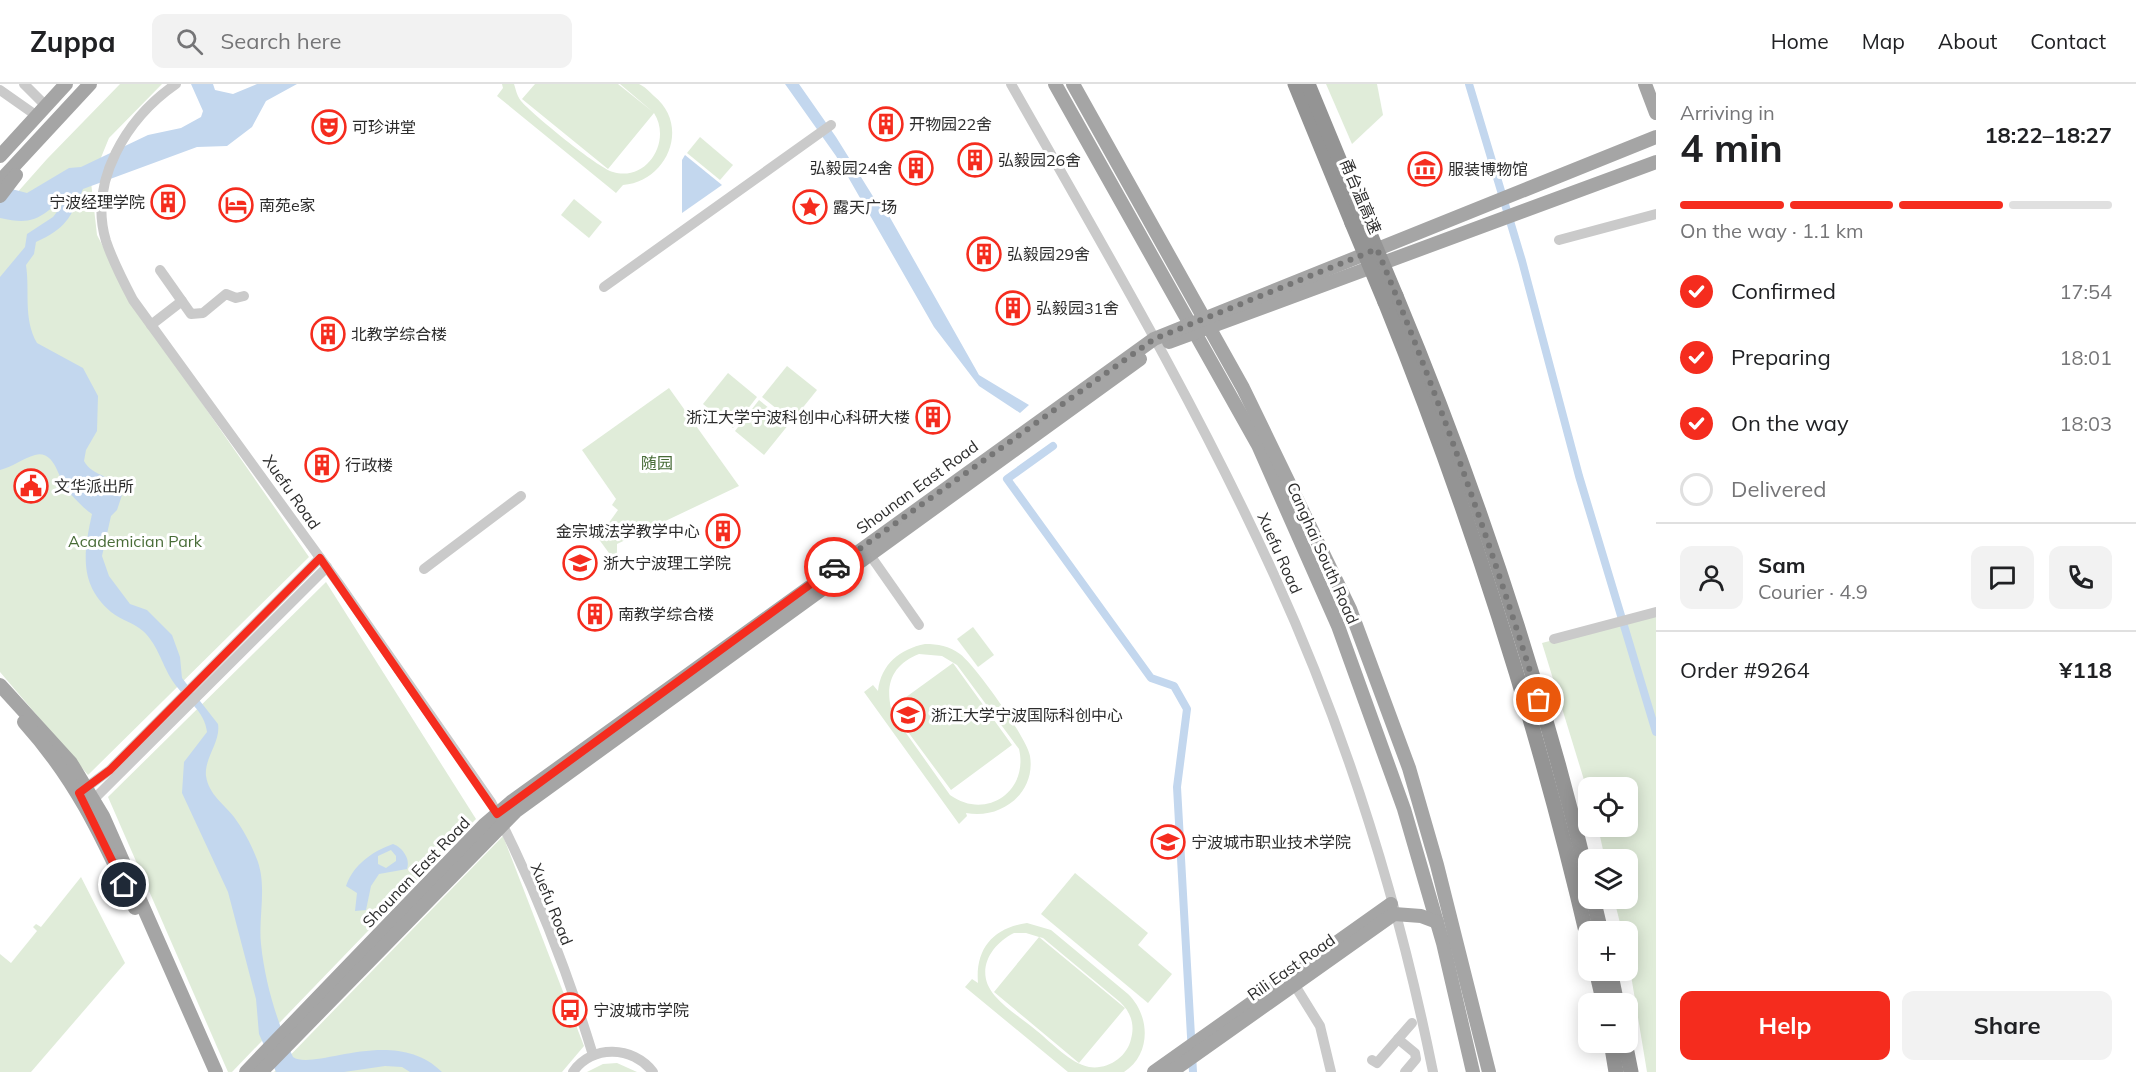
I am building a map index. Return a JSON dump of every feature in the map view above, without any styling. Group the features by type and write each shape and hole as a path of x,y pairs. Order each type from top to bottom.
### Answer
{"highway":[{"name":"甬台温高速","path":"1295,84 1358,220 1391,299 1483,562 1534,726 1562,826 1584,921"},
{"name":"甬台温高速","path":"1308,84 1358,220"},
{"name":"甬台温高速","path":"1391,299 1428,373 1501,575 1565,783 1581,849"},
{"path":"1613,1053 1616,1072"},
{"path":"1627,1053 1631,1072"}],"main road":[{"path":"1,155 66,84"},
{"path":"0,195 6,179 90,84"},
{"name":"Canghai South Road","path":"1055,84 1258,445 1338,626 1404,809 1437,922 1473,1072"},
{"name":"Canghai South Road","path":"1073,84 1243,388 1350,609 1408,768 1437,865 1489,1072"},
{"path":"1645,84 1656,113"},
{"name":"Shounan East Road","path":"1207,323 1371,251 1656,137"},
{"name":"Shounan East Road","path":"246,1072 269,1056 500,819 735,638 1156,342 1495,222 1656,162"},
{"name":"Shounan East Road","path":"500,819 870,555 1156,342"},
{"path":"0,685 71,763 162,965 206,1072"},
{"path":"0,696 86,796 126,864 216,1072"},
{"path":"1392,909 1437,922"},
{"name":"Rili East Road","path":"1201,1044 1294,984 1392,909"},
{"name":"Rili East Road","path":"1154,1072 1176,1064 1392,909"},
{"name":"Shounan East Road","path":"261,1072 269,1056"}],"street":[{"path":"24,84 46,106"},
{"name":"Xuefu Road","path":"176,84 135,122 121,140 101,196 106,241 133,300 324,562 500,819 578,1007 593,1055"},
{"name":"Xuefu Road","path":"1011,84 1201,423 1281,590 1343,748 1392,909 1433,1072"},
{"path":"0,90 37,116"},
{"path":"604,287 831,125"},
{"path":"1559,240 1656,214"},
{"path":"160,270 192,314 202,313 226,294 236,298 244,296"},
{"path":"151,325 183,301"},
{"path":"424,569 521,496"},
{"path":"870,555 919,625"},
{"path":"86,796 196,681 324,562"},
{"path":"86,796 191,704 324,562"},
{"path":"1554,639 1656,612"},
{"path":"1294,984 1320,1026 1331,1072"},
{"path":"1372,1060 1377,1063 1412,1023"},
{"path":"1398,1039 1415,1053 1416,1059 1405,1072"},
{"path":"573,1072 593,1055 609,1051 625,1052 640,1059 653,1072"}],"green space":[{"name":"Academician Park","path":"120,84 162,84 109,138 91,182 97,235 133,304 309,557 88,775 0,672 0,212 47,159"},
{"path":"502,84 514,84 520,99 527,108 580,151 605,168 613,172 625,173 636,171 646,165 658,147 659,124 654,113 608,169 522,99 535,84 618,84 653,112 620,84 639,84 665,108 671,122 672,137 669,151 652,174 638,182 623,185 616,193 497,96 503,88"},
{"path":"1326,84 1377,84 1383,115 1352,144"},
{"path":"700,137 733,165 720,180 687,153"},
{"path":"574,199 602,222 589,238 561,215"},
{"path":"787,366 817,390 792,421 762,397"},
{"path":"728,373 757,397 733,428 703,404"},
{"name":"随园","path":"669,388 739,486 617,544 617,564 598,538 618,510 612,505 616,499 582,450"},
{"path":"759,400 789,424 764,455 735,431"},
{"path":"326,582 476,819 232,1072 228,1072 108,797"},
{"path":"1656,613 1656,1072 1647,1072 1638,1018 1638,993 1634,993 1632,981 1638,981 1638,921 1620,921 1616,909 1638,909 1638,849 1603,849 1600,837 1638,837 1638,777 1583,777 1542,643"},
{"path":"973,627 994,655 978,667 957,639"},
{"path":"939,645 960,654 988,686 1027,747 1030,769 1027,782 1022,792 1003,808 979,814 966,813 967,816 959,824 864,692 873,685 878,691 883,673 893,659 916,646","holes":["919,654 942,656 957,665 1019,749 1018,778 1002,798 990,803 977,805 950,795 891,709 951,790 1012,745 953,663 891,708 889,699 891,682 893,675 903,663"]},
{"path":"503,836 584,1046 562,1072 274,1072"},
{"path":"1075,873 1148,933 1138,945 1172,974 1148,1003 1041,914"},
{"path":"81,877 125,963 31,1072 0,1072 0,954 11,963 37,931 33,927 36,924 41,927"},
{"path":"1027,923 1051,930 1128,994 1135,1003 1141,1013 1145,1034 1140,1055 1124,1072 1068,1072 965,987 972,979 978,983 980,960 989,942 996,935","holes":["1014,933 1026,933 1043,938 1127,1010 1132,1024 1131,1039 1121,1057 1116,1061 1096,1067 1089,1067 1075,1061 1004,1005 989,987 985,969 992,952 1005,938"]},
{"path":"1039,937 1125,1008 1079,1063 994,992"},
{"path":"617,1063 637,1072 587,1072 603,1064"}],"water":[{"path":"191,84 213,84 215,90 233,94 257,84 297,84 266,101 252,127 227,146 197,147 83,189 66,222 36,242 34,254 26,265 30,324 37,343 83,368 98,396 97,431 86,450 84,461 93,471 115,483 122,495 117,510 111,516 102,556 109,576 130,604 147,610 172,635 180,657 182,678 218,724 217,737 207,763 206,776 210,789 244,832 260,867 262,889 260,933 265,973 277,1016 293,1057 303,1060 379,1050 401,1052 422,1058 442,1072 410,1072 402,1067 385,1066 344,1072 276,1072 259,1034 256,999 228,892 182,793 184,762 207,732 203,718 178,689 157,650 143,631 111,612 93,590 86,566 87,541 92,514 65,487 51,460 41,454 35,455 0,470 0,277 25,247 27,234 53,217 69,196 31,220 13,220 0,218 0,186 27,193 69,168 81,167 148,135 181,128 201,117 203,111"},
{"path":"785,84 799,84 874,198 888,214 979,375 1029,405 1020,413 979,386 934,327 836,156"},
{"path":"685,155 722,185 682,213 682,160"},
{"path":"393,844 402,851 407,857 407,869 379,874 371,886 366,910 355,911 357,893 346,886 349,878 359,865","holes":["391,850 396,856 396,861 386,868 378,864 378,856"]}],"waterway":[{"path":"1469,84 1522,261 1579,476 1656,732"},
{"path":"1053,446 1007,479 1151,678 1174,686 1187,709 1177,787 1193,1072"}],"way so far":[{"path":"834,567 1154,339 1377,249 1428,373 1477,508 1501,575 1539,700"}],"place":[{"name":"开物园22舍","path":"886,124"},
{"name":"可珍讲堂","path":"329,127"},
{"name":"弘毅园26舍","path":"975,160"},
{"name":"弘毅园24舍","path":"916,168"},
{"name":"服装博物馆","path":"1425,169"},
{"name":"宁波经理学院","path":"168,202"},
{"name":"南苑e家","path":"236,205"},
{"name":"露天广场","path":"810,207"},
{"name":"弘毅园29舍","path":"984,254"},
{"name":"弘毅园31舍","path":"1013,308"},
{"name":"北教学综合楼","path":"328,334"},
{"name":"浙江大学宁波科创中心科研大楼","path":"933,417"},
{"name":"行政楼","path":"322,465"},
{"name":"文华派出所","path":"31,486"},
{"name":"金宗城法学教学中心","path":"723,531"},
{"name":"浙大宁波理工学院","path":"580,563"},
{"name":"南教学综合楼","path":"595,614"},
{"name":"浙江大学宁波国际科创中心","path":"908,715"},
{"name":"宁波城市职业技术学院","path":"1168,842"},
{"name":"宁波城市学院","path":"570,1010"}],"route":[{"path":"124,885 79,793 110,770 320,558 491,802 497,814 834,567"}]}
